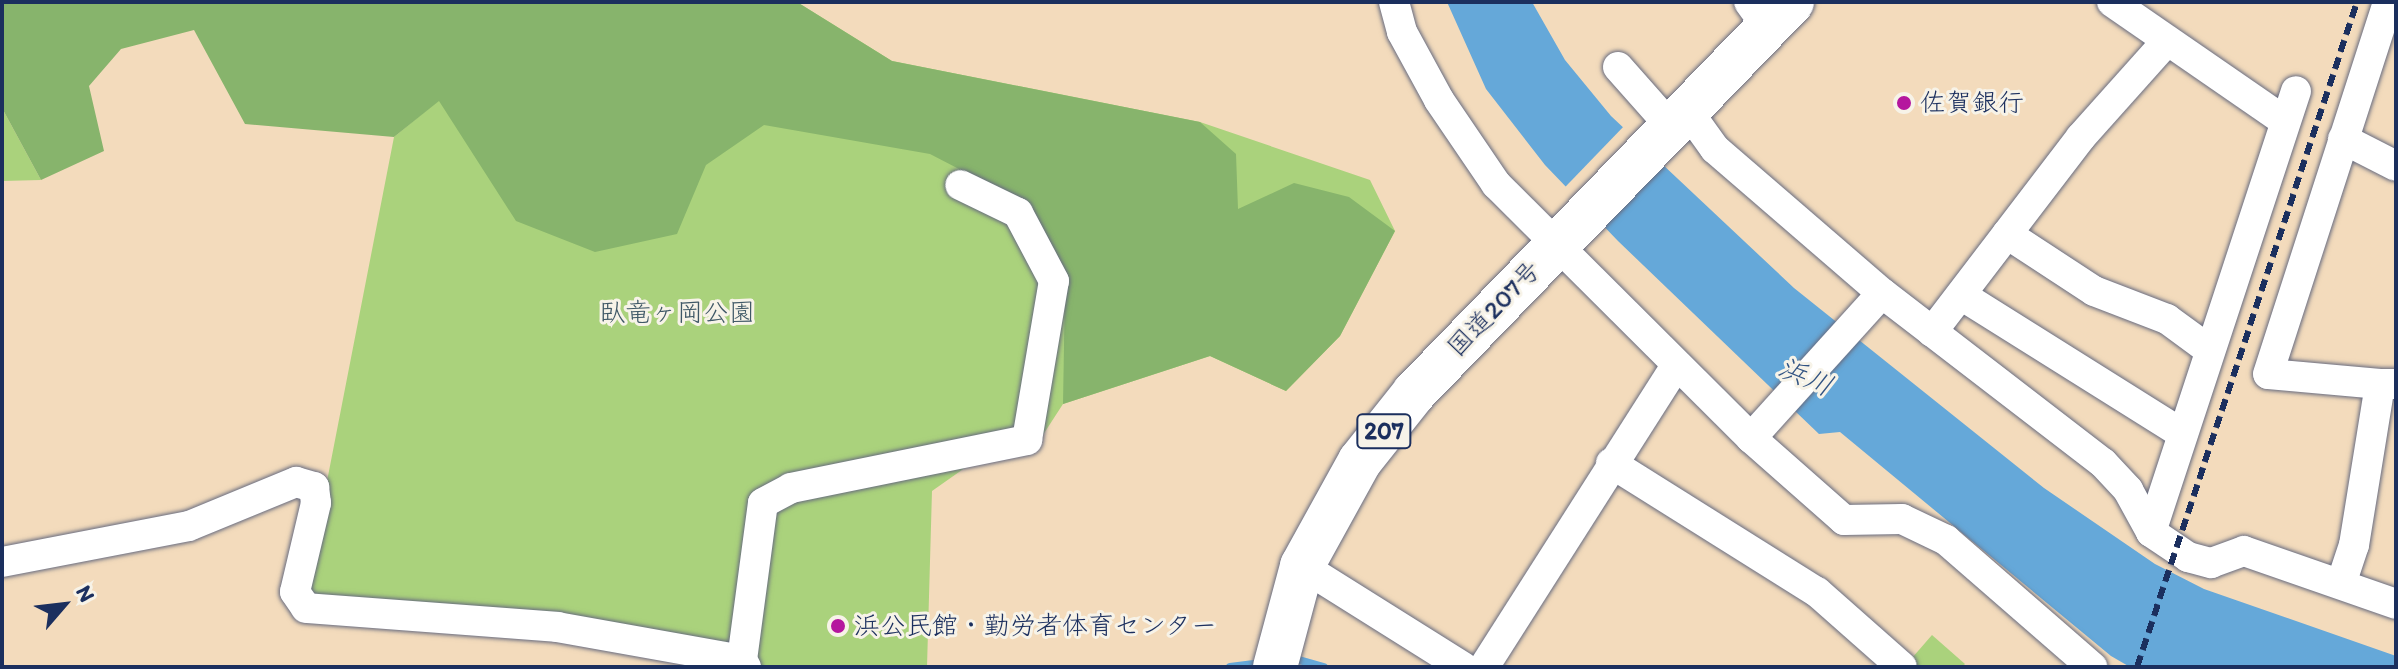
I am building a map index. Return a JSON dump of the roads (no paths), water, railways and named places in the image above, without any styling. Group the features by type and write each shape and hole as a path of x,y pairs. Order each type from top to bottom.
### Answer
{"highway":[{"name":"国道207号","path":"1275,667 1302,566 1360,461 1414,393 1675,122 1769,10"}],"street":[{"path":"1394,2 1402,32 1439,100 1496,184 1558,242 1676,366 1751,438 1844,520 1902,519 1946,540 2092,667"},
{"path":"2112,2 2283,120"},
{"path":"2341,584 2354,545 2388,384 2268,374 2388,2"},
{"path":"1932,332 2081,137 2166,42"},
{"path":"1618,67 1675,122 1715,149 1882,293 2103,463 2128,490 2151,532 2200,560 2211,563 2244,551 2396,604"},
{"path":"2151,532 2283,120 2296,91"},
{"path":"2343,139 2396,166"},
{"path":"2,562 189,526 296,482 314,487 316,503 295,592 306,608 557,627 631,644 744,663 763,503 791,488 1027,440 1054,281 1018,213 960,185"},
{"path":"2007,234 2094,291 2167,319 2208,349"},
{"path":"1751,438 1882,293"},
{"path":"1961,295 2181,433"},
{"path":"1484,667 1611,463 1676,366"},
{"path":"1611,463 1817,592 1902,667"},
{"path":"1302,566 1463,667"}],"water":[{"name":"浜川","path":"1447,2 1532,2 1565,60 1611,116 1794,288 2044,488 2155,564 2204,589 2396,656 2396,667 2130,667 2111,656 1840,432 1819,434 1618,241 1545,165 1486,89"}],"waterway":[{"path":"1292,658 1324,667"},
{"path":"1230,667 1254,664"}],"railway":[{"path":"2137,667 2357,2"}],"place":[{"name":"佐賀銀行","path":"1904,103"},
{"name":"浜公民館・勤労者体育センター","path":"838,626"}],"park label":[{"name":"臥竜ヶ岡公園","path":"677,313"}]}
